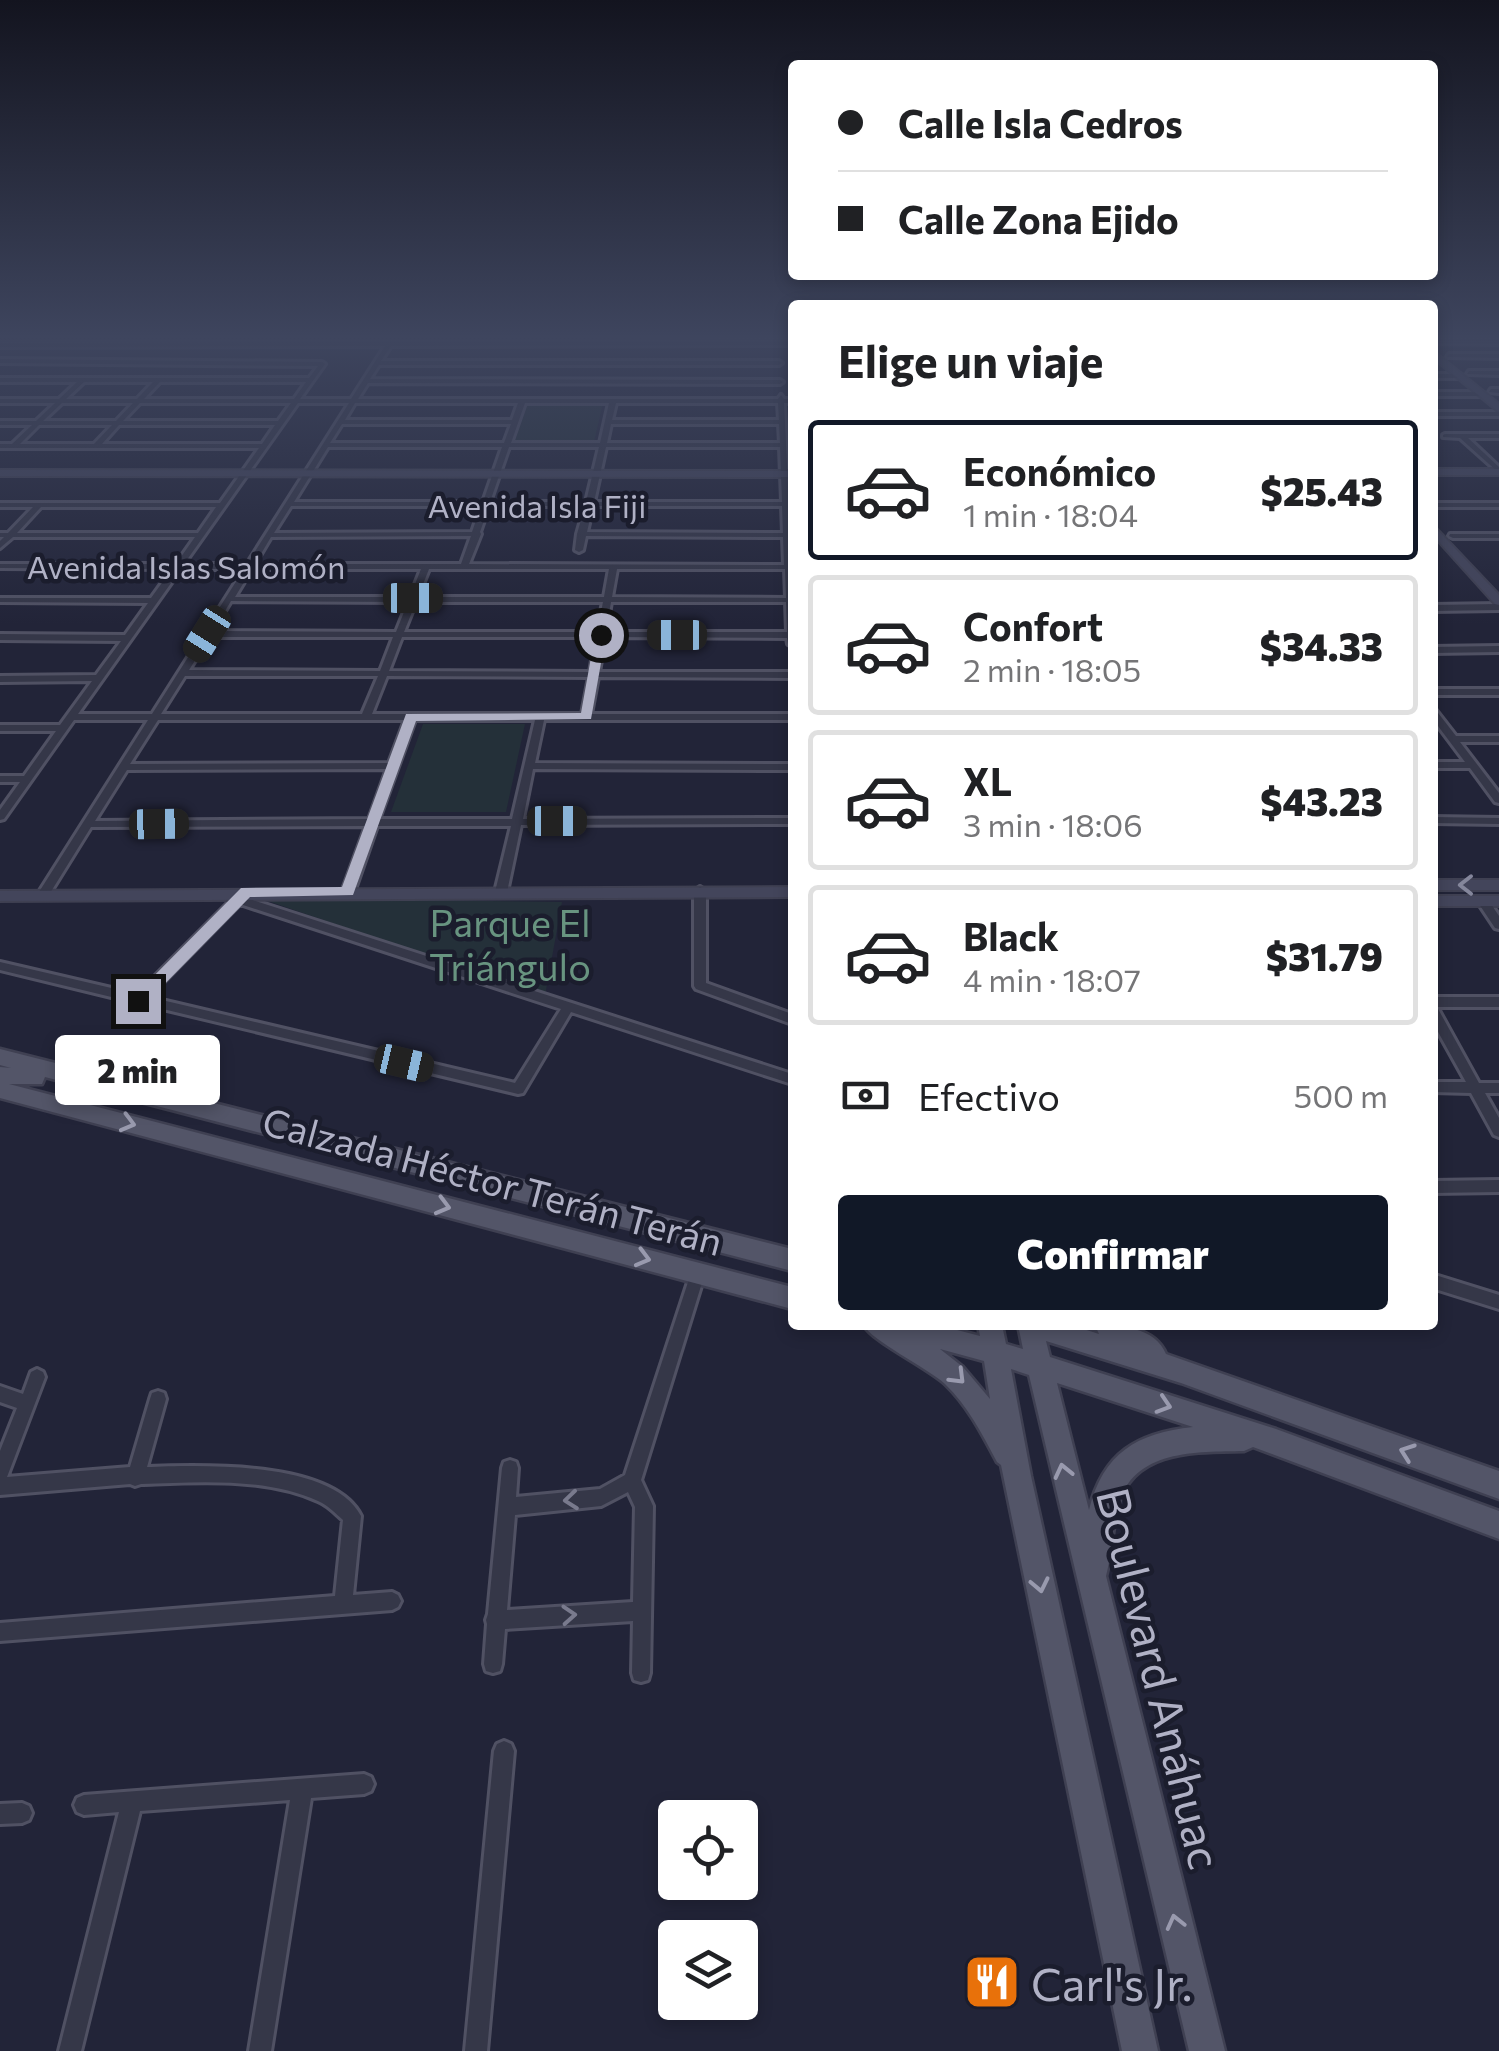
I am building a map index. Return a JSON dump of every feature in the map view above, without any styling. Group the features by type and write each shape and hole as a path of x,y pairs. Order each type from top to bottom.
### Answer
{"main road":[{"name":"Calzada Héctor Terán Terán","path":"0,1057 788,1259"},
{"path":"3,1088 101,1083"},
{"name":"Calzada Héctor Terán Terán","path":"3,1088 788,1297"},
{"path":"885,1330 932,1355 969,1388 988,1414 1017,1476"},
{"path":"933,1330 993,1338 1038,1364 1265,1438 1499,1525"},
{"name":"Boulevard Anáhuac","path":"1033,1330 1091,1588 1207,2051"},
{"path":"1048,1330 1181,1371 1499,1485"},
{"path":"1115,1330 1181,1371"},
{"path":"993,1338 1017,1476 1140,2051"},
{"path":"1091,1588 1100,1505 1110,1483 1133,1459 1182,1438 1265,1438"},
{"path":"1454,1507 1457,1490 1463,1486 1499,1494"}],"street":[{"path":"14,446 29,432"},
{"path":"97,445 110,432"},
{"path":"0,816 274,432"},
{"path":"43,895 334,432"},
{"path":"464,566 512,432"},
{"path":"578,550 605,432"},
{"path":"783,432 788,474 788,545"},
{"path":"1441,432 1448,439 1469,443"},
{"path":"1462,436 1499,472"},
{"path":"1438,441 1499,436"},
{"path":"325,445 784,445"},
{"path":"0,446 264,446"},
{"path":"1438,472 1499,472"},
{"path":"0,474 788,474"},
{"name":"Avenida Isla Fiji","path":"288,504 786,504"},
{"path":"0,505 222,505"},
{"path":"0,546 39,505"},
{"path":"1438,509 1499,505"},
{"path":"0,534 200,535"},
{"path":"269,535 477,534"},
{"path":"581,534 787,535"},
{"path":"1445,538 1499,536"},
{"path":"1445,538 1499,586"},
{"path":"1445,538 1499,605"},
{"name":"Avenida Islas Salomón","path":"0,566 788,566"},
{"path":"366,716 426,566"},
{"path":"586,716 614,566"},
{"path":"229,599 788,600"},
{"path":"0,600 154,600"},
{"path":"1438,608 1499,605"},
{"path":"207,634 788,635"},
{"path":"0,637 128,638"},
{"path":"1438,650 1499,649"},
{"path":"183,673 788,675"},
{"path":"0,679 99,678"},
{"path":"1438,692 1499,692"},
{"path":"72,716 788,717"},
{"path":"348,892 411,717"},
{"path":"501,892 540,717"},
{"path":"1438,718 1495,789 1499,800"},
{"path":"0,728 63,728"},
{"path":"1454,739 1499,739"},
{"path":"1438,765 1473,765"},
{"path":"124,766 394,766"},
{"path":"530,766 788,767"},
{"path":"0,779 27,779"},
{"path":"1438,820 1499,820"},
{"path":"88,824 788,821"},
{"path":"1438,885 1499,885"},
{"path":"700,891 700,986 788,1018"},
{"path":"0,896 788,892"},
{"path":"138,1001 242,896"},
{"path":"242,896 788,1077"},
{"path":"1438,901 1491,901 1499,925"},
{"path":"0,966 518,1089 569,1006"},
{"path":"1438,1006 1499,1002"},
{"path":"1438,1017 1499,1131"},
{"path":"1438,1088 1499,1088"},
{"path":"1438,1187 1499,1186"},
{"path":"641,1673 644,1506 632,1481 698,1273"},
{"path":"1438,1283 1499,1302"},
{"path":"0,1473 37,1377"},
{"path":"0,1394 28,1403"},
{"path":"135,1478 158,1399"},
{"path":"493,1664 510,1468"},
{"path":"0,1486 251,1474 326,1496 347,1507 354,1530 342,1605"},
{"path":"506,1507 601,1498 632,1481"},
{"path":"0,1632 392,1601"},
{"path":"496,1620 642,1610"},
{"path":"476,2051 504,1751"},
{"path":"84,1805 364,1784"},
{"path":"260,2051 302,1790"},
{"path":"70,2051 132,1802"},
{"path":"0,1814 22,1813"}],"green space":[{"path":"518,432 596,432 594,442 514,443"},
{"path":"423,724 525,724 506,812 391,812"},
{"name":"Parque El Triángulo","path":"259,898 562,902 545,996"}],"place":[{"name":"Carl's Jr.","path":"992,1982"}],"route":[{"path":"138,1001 246,892 348,892 411,717 586,716 601,635"}]}
